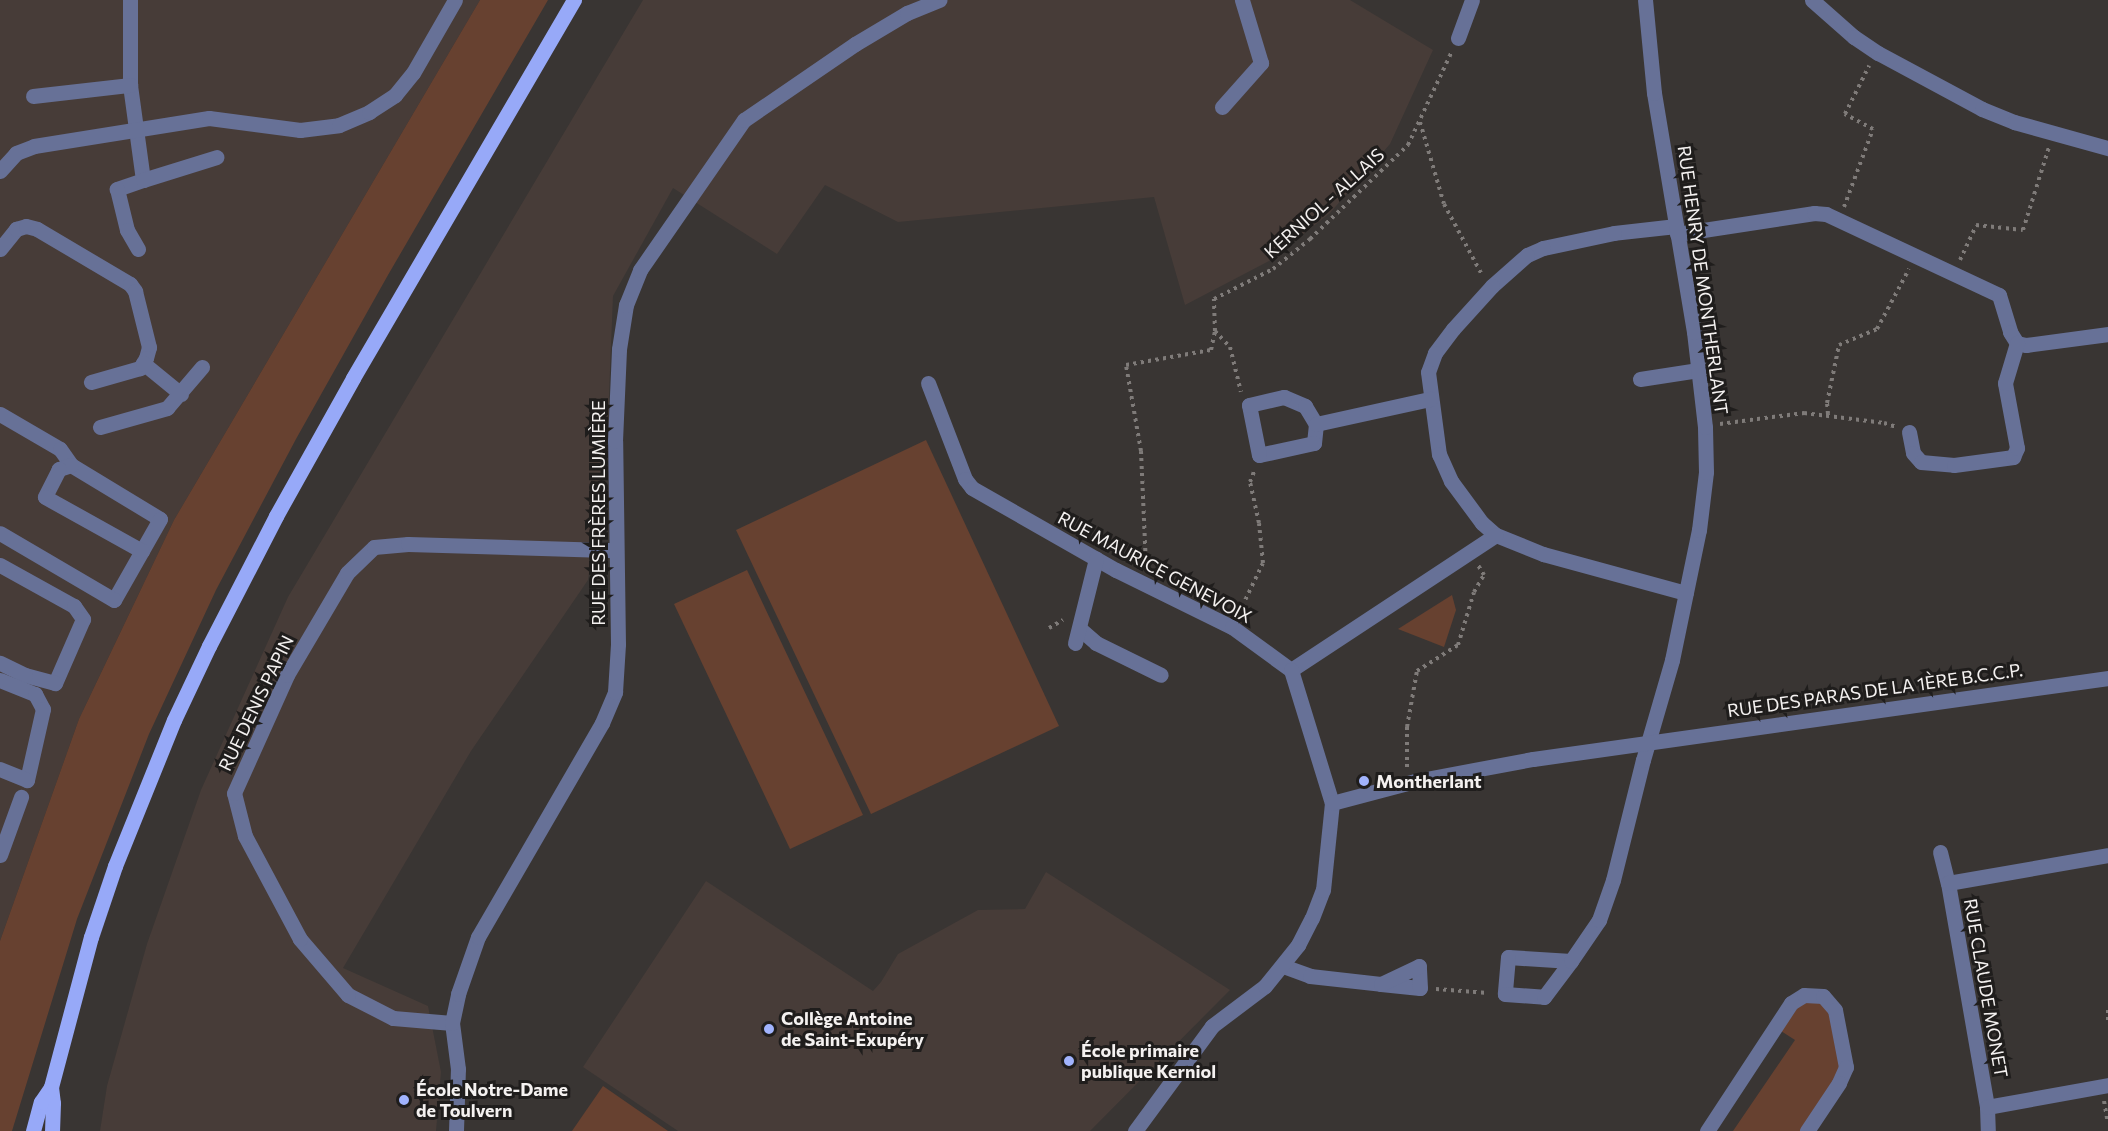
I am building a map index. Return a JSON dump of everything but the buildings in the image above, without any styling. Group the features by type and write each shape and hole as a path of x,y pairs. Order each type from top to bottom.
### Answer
{"main road":[{"path":"52,1131 51,1087 91,937 114,866 174,720 276,516 353,378 574,0"},
{"path":"33,1131 41,1102 51,1087"}],"street":[{"path":"130,0 130,85 143,180"},
{"path":"0,171 16,153 34,146 135,132 209,118 227,118 300,130 339,125 369,112 395,95 413,73 455,0"},
{"name":"RUE DES FRÈRES LUMIÈRE","path":"456,1131 458,1070 452,1023 458,994 478,937 602,723 615,692 618,644 615,441 619,349 626,305 640,270 744,120 855,44 907,13 939,0"},
{"path":"1222,106 1261,63 1242,0"},
{"path":"1458,38 1472,0"},
{"name":"RUE HENRY DE MONTHERLANT","path":"1505,994 1544,997 1599,920 1672,660 1700,530 1706,472 1704,427 1698,370 1654,93 1645,0"},
{"path":"1812,0 1854,37 1878,53 1982,109 2014,122 2108,148"},
{"path":"33,96 130,85"},
{"path":"138,249 128,230 117,189 217,157"},
{"path":"1686,593 1543,554 1496,535 1482,523 1452,481 1439,454 1428,372 1435,353 1492,286 1527,255 1543,248 1614,233 1677,230 1814,213 1840,219 1999,295 2010,332 2017,343 2026,345 2108,334"},
{"path":"0,249 16,229 26,226 37,229 130,284 140,303 148,347 143,363 140,368 131,372 90,382"},
{"path":"1909,432 1913,453 1921,462 1954,465 2013,458 2017,448 2005,383 2017,343"},
{"path":"143,363 181,394"},
{"path":"100,427 167,408 202,367"},
{"path":"1640,379 1698,370"},
{"name":"RUE MAURICE GENEVOIX","path":"928,383 964,479 972,488 1096,560 1232,627 1291,670"},
{"path":"1284,397 1305,406 1316,423 1314,443 1259,455 1249,405 1284,397"},
{"path":"1316,423 1430,399"},
{"path":"0,414 60,449 71,465 160,519 114,600 0,533"},
{"path":"71,465 59,469 45,497 142,551"},
{"path":"1135,1131 1212,1026 1264,986 1283,966 1312,918 1323,890 1332,803 1291,670 1496,535"},
{"name":"RUE DENIS PAPIN","path":"452,1023 393,1018 348,995 300,939 244,836 234,793 287,675 347,573 374,547 408,544 615,550"},
{"path":"1096,560 1077,636 1161,675"},
{"path":"0,565 74,606 83,619 55,683 25,675 0,663"},
{"name":"RUE DES PARAS DE LA 1ÈRE B.C.C.P.","path":"1332,803 1398,785 1533,759 2108,678"},
{"path":"0,680 35,694 43,709 27,780 0,769"},
{"path":"0,855 21,797"},
{"name":"RUE CLAUDE MONET","path":"1940,852 1948,883 1986,1107 1988,1131"},
{"path":"1948,883 2108,855"},
{"path":"1505,994 1508,957 1571,961"},
{"path":"1283,966 1310,976 1381,984 1420,988 1419,966 1381,984"},
{"path":"1707,1131 1791,1003 1804,995 1823,996 1835,1010 1846,1067 1839,1083 1807,1131"},
{"path":"1986,1107 2108,1085"}],"path":[{"name":"KERNIOL - ALLAIS","path":"1215,331 1214,299 1273,269 1310,239 1408,145 1458,38"},
{"path":"1840,219 1873,129 1845,114 1846,107 1878,53"},
{"path":"1420,122 1444,204 1480,273 1492,286"},
{"path":"1953,274 1976,225 2023,230 2050,146 2057,133"},
{"path":"1828,414 1827,403 1839,345 1877,329 1916,256"},
{"path":"1215,331 1230,347 1243,397 1249,405"},
{"path":"1146,585 1141,451 1126,365 1211,350 1215,331"},
{"path":"1704,427 1804,413 1828,414 1884,423 1909,432"},
{"path":"1232,627 1263,563 1259,523 1250,482 1264,454"},
{"path":"1398,785 1408,765 1407,727 1417,671 1458,645 1474,591 1484,576 1470,551"},
{"path":"1420,988 1505,994"},
{"path":"2108,1010 2108,1020"}],"shaded area":[{"path":"0,0 480,0 174,520 79,719 0,941"},
{"path":"480,0 548,0 388,275 296,439 216,590 149,734 77,919 12,1131 0,1131 0,941 79,719 174,520"},
{"path":"643,0 1350,0 1433,50 1390,144 1330,213 1269,261 1185,305 1154,197 898,222 825,185 777,254 673,188 613,296 607,445 588,580 471,751 343,968 428,1006 441,1072 436,1131 100,1131 107,1086 147,944 201,790 288,597"},
{"path":"926,440 1059,726 871,814 736,530"},
{"path":"747,570 863,815 790,849 674,604"},
{"path":"1452,595 1456,610 1444,647 1398,629"},
{"path":"1046,872 1230,990 1090,1131 678,1131 583,1067 706,881 873,991 898,954 978,910 1025,909"},
{"path":"1817,1001 1829,1011 1840,1064 1834,1082 1801,1131 1733,1131 1795,1040 1781,1031 1800,1004"},
{"path":"603,1086 668,1131 572,1131"}],"place":[{"name":"Montherlant","path":"1364,781"},
{"name":"Collège Antoine de Saint-Exupéry","path":"769,1029"},
{"name":"École primaire publique Kerniol","path":"1069,1061"},
{"name":"École Notre-Dame de Toulvern","path":"404,1100"}]}
